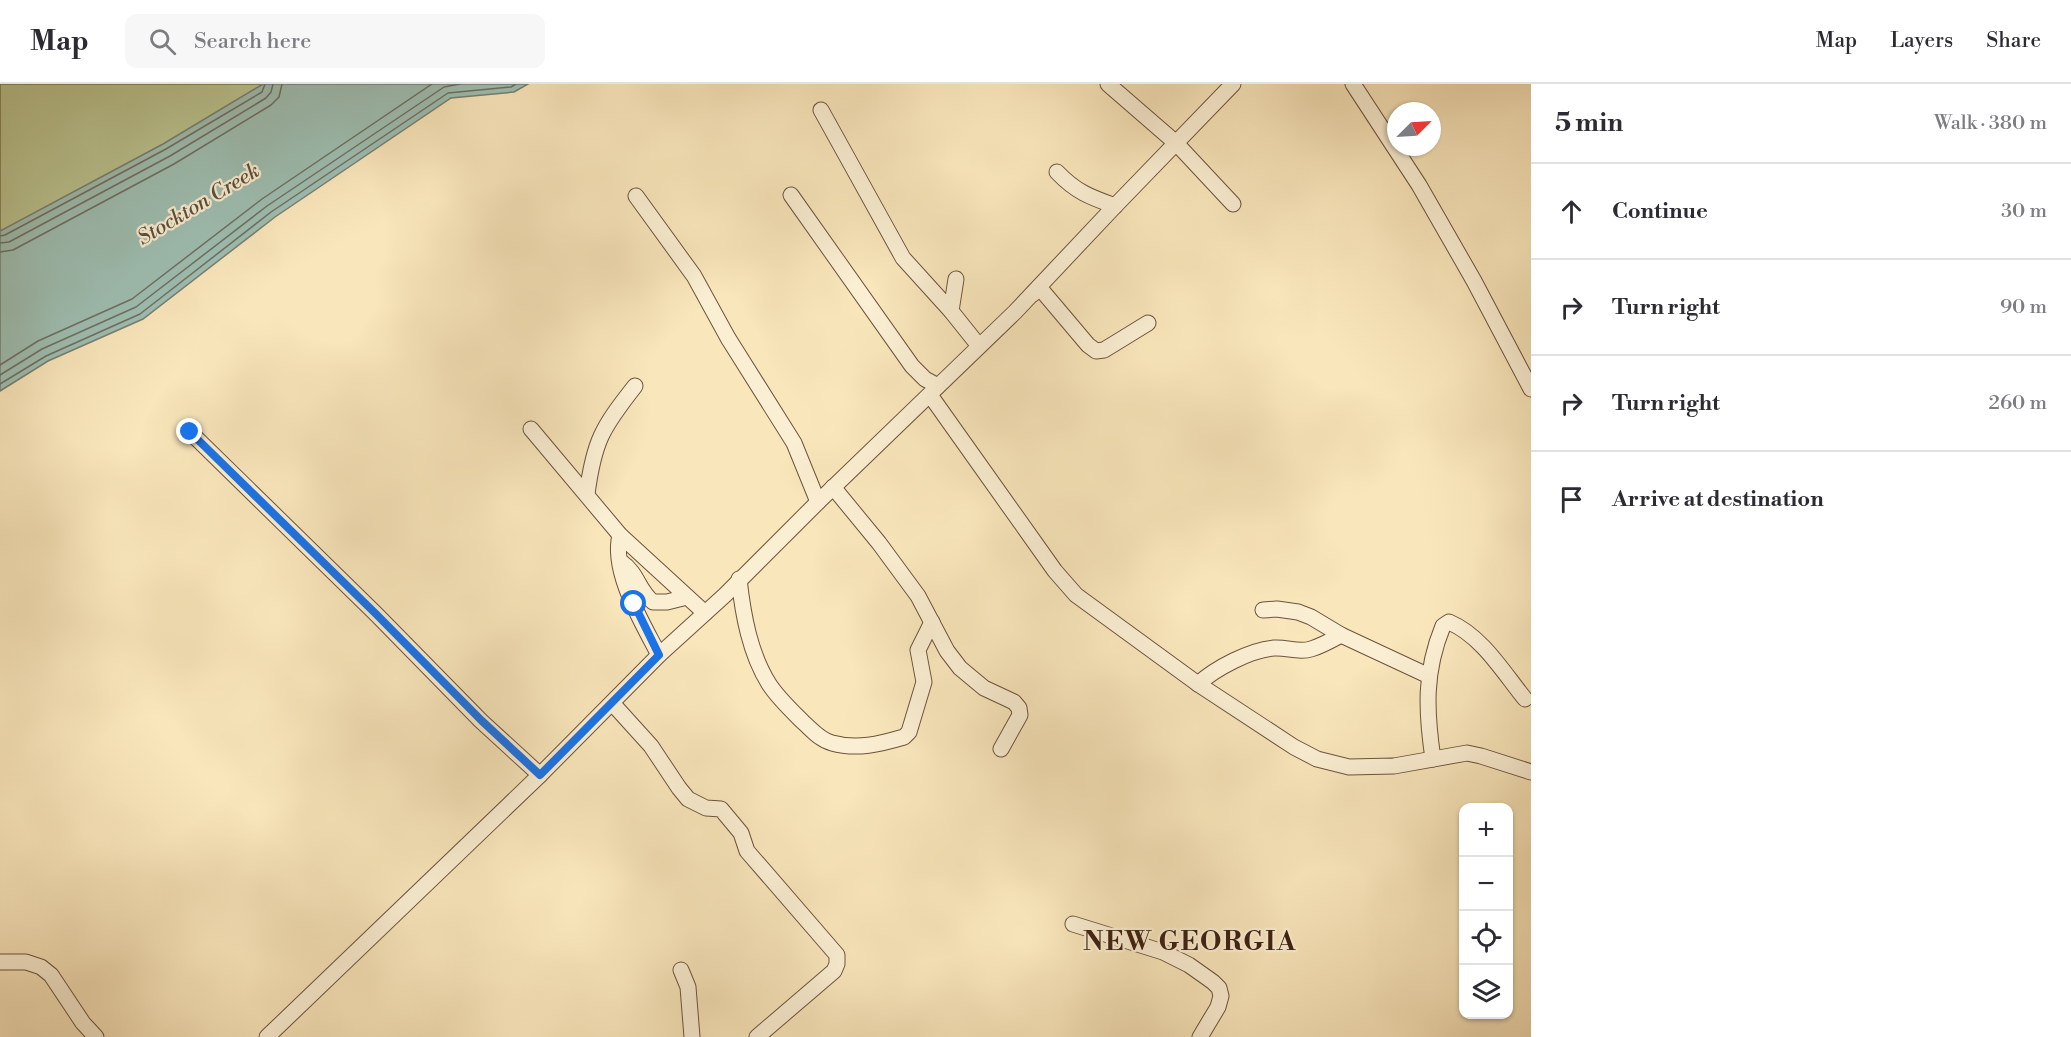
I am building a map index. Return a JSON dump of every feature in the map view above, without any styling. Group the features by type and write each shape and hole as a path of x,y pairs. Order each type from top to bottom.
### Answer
{"street":[{"path":"1108,84 1176,143 1233,204"},
{"path":"1015,312 1233,84"},
{"path":"1353,84 1419,185 1474,281 1531,389"},
{"path":"820,110 903,258 979,346"},
{"path":"1057,172 1076,190 1115,206"},
{"path":"791,195 912,366 934,390 979,466 1066,585 1076,595 1198,684 1294,747 1317,759 1349,766 1394,766 1460,753 1474,754 1531,772"},
{"path":"636,196 694,276 728,338 791,437 818,502"},
{"path":"951,311 956,279"},
{"path":"267,1037 540,775 613,704 659,655 705,613 1039,287 1088,345 1099,352 1148,323"},
{"path":"587,494 592,459 600,435 635,386"},
{"path":"531,429 620,535 705,613"},
{"path":"190,432 482,721 540,775"},
{"path":"833,487 918,596 947,651 960,668 984,688 1014,702 1019,708 1020,714 1015,726 1001,749"},
{"path":"620,535 617,550 620,561 636,610 659,655"},
{"path":"620,561 632,570 653,602 667,602 687,597"},
{"path":"739,579 747,627 770,685 789,708 816,734 830,743 861,747 904,737 909,732 924,682 918,650 932,622"},
{"path":"1263,610 1298,612 1311,617 1341,635 1429,676"},
{"path":"1433,759 1426,700 1429,676 1439,637 1443,626 1449,622 1484,647 1524,699"},
{"path":"1198,684 1226,665 1266,649 1278,648 1290,651 1312,649 1341,635"},
{"path":"613,704 651,746 688,799 706,808 721,809 741,833 747,851 837,955 834,971 757,1037"},
{"path":"1073,924 1163,952 1189,965 1213,982 1219,988 1221,996 1218,1007 1200,1037"},
{"path":"0,963 26,962 41,967 51,975 83,1023 96,1037"},
{"path":"681,970 688,987 692,1037"},
{"path":"771,1025 782,1037"}],"green space":[{"path":"0,84 274,84 172,155 0,231"}],"water":[{"name":"Stockton Creek","path":"263,84 528,84 514,92 451,98 275,217 143,319 48,361 0,391 0,231 163,144"}],"district":[{"name":"NEW GEORGIA","path":"1190,941"}],"route":[{"path":"190,432 482,721 540,775 613,704 659,655 634,604"}]}
